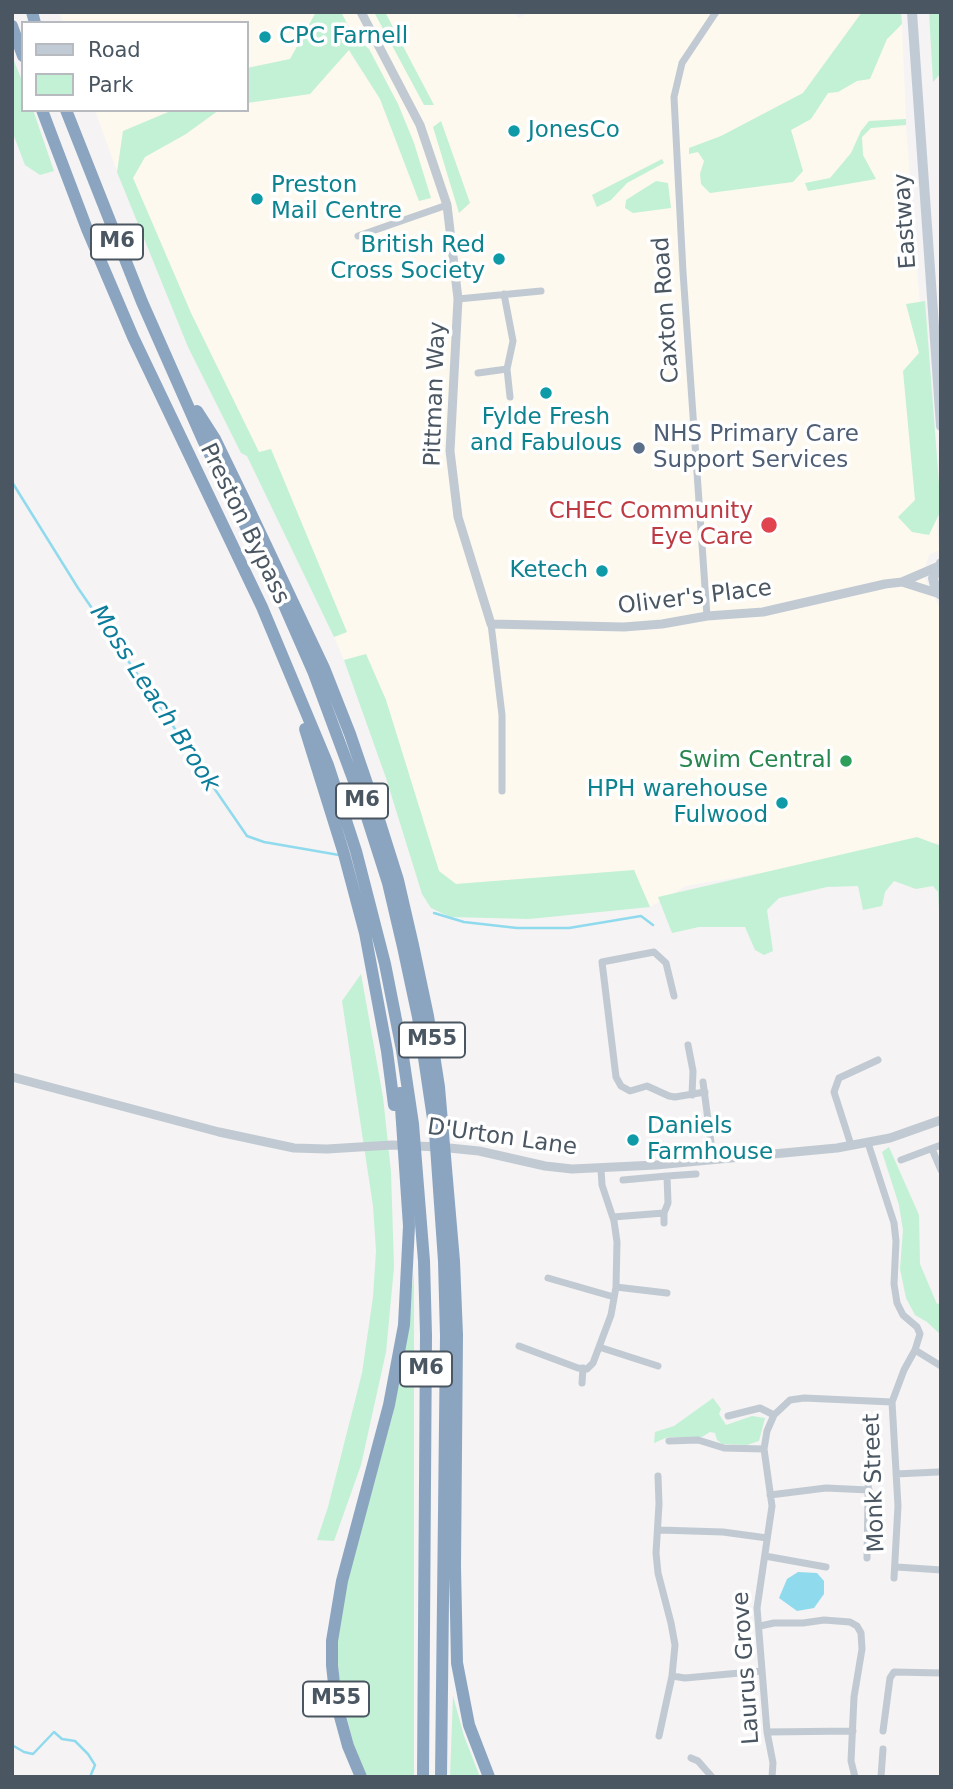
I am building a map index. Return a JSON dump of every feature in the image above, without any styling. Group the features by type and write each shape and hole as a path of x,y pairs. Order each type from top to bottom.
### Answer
{"highway":[{"path":"12,26 21,51"},
{"name":"Preston Bypass","path":"44,112 87,229 133,337 276,639 338,795 356,850 385,964"},
{"name":"M6","path":"67,112 106,214 173,372 203,440 281,598 340,738 387,883 418,1017 435,1132 444,1261 446,1347 441,1777"},
{"name":"M55","path":"173,372 215,439 324,668 351,734 375,807 398,880 413,945 439,1087 454,1261 457,1335 457,1663 469,1725 489,1777"},
{"name":"M55","path":"276,639 345,854 365,933 387,1051 397,1126 402,1198 402,1272 394,1374"},
{"name":"M55","path":"361,1777 348,1746 336,1702 332,1641 344,1570 377,1450 404,1325 409,1226 404,1125 385,964"},
{"name":"M6","path":"385,964 413,1124 424,1261 426,1335 423,1777"}],"main road":[{"name":"Eastway","path":"912,12 941,426"},
{"path":"940,564 933,578 941,595"}],"street":[{"name":"Pittman Way","path":"361,12 420,125 447,205 458,299 450,451 458,517 491,624 502,715 502,791"},
{"name":"Caxton Road","path":"707,616 683,272 674,97 682,63 716,12"},
{"path":"358,236 447,205"},
{"path":"458,299 541,291"},
{"path":"504,294 513,341 507,369 510,397"},
{"path":"478,373 507,369"},
{"name":"Oliver's Place","path":"491,624 624,627 763,612 902,582 940,564"},
{"name":"Oliver's Place","path":"902,582 941,595"},
{"path":"674,996 666,962 654,951 602,962 617,1082 631,1091 647,1086 669,1096 705,1092"},
{"path":"688,1045 693,1071 691,1095"},
{"path":"851,1145 834,1092 839,1078 878,1060"},
{"name":"D'Urton Lane","path":"12,1077 274,1144 327,1149 393,1145 460,1148 572,1169 868,1143 941,1120"},
{"path":"703,1082 713,1158"},
{"name":"Monk Street","path":"868,1143 894,1223 894,1284 897,1303 902,1315 917,1327 920,1340 904,1370 892,1402 896,1474 897,1567 894,1578"},
{"path":"901,1160 941,1145"},
{"path":"932,1149 941,1171"},
{"path":"519,1346 587,1369 593,1363 611,1315 616,1287 617,1242 613,1217 602,1185 601,1168"},
{"path":"623,1180 696,1174"},
{"path":"664,1223 668,1203 667,1176"},
{"path":"613,1217 664,1213"},
{"path":"548,1278 614,1297"},
{"path":"616,1287 667,1293"},
{"path":"599,1347 658,1366"},
{"path":"915,1350 941,1366"},
{"path":"534,1362 537,1353"},
{"path":"582,1383 583,1368"},
{"path":"727,1416 760,1408 774,1415 790,1400 804,1398 892,1402"},
{"name":"Laurus Grove","path":"772,1777 773,1763 767,1731 762,1671 758,1589 772,1506 764,1450 767,1431 774,1415"},
{"path":"669,1441 698,1440 724,1448 764,1450"},
{"path":"867,1558 869,1441"},
{"path":"896,1474 938,1472"},
{"path":"658,1476 658,1573 675,1645 672,1676 659,1736"},
{"path":"770,1495 826,1488 869,1490"},
{"path":"659,1530 723,1532 768,1538"},
{"path":"765,1556 826,1567"},
{"path":"897,1567 941,1570"},
{"path":"760,1626 774,1623 850,1622 858,1626 861,1633 851,1761 855,1777"},
{"path":"672,1676 685,1678 762,1671"},
{"path":"883,1731 890,1678 894,1672 941,1673"},
{"path":"767,1731 853,1731"},
{"path":"881,1777 883,1749"},
{"path":"691,1758 698,1761 712,1777"}],"shaded area":[{"path":"59,12 316,12 290,59 248,68 248,21 62,21"},
{"path":"341,12 374,12 425,105 433,104 385,12 515,12 518,18 531,12 862,12 803,93 721,136 689,148 698,152 704,161 700,174 753,186 792,182 803,171 791,130 811,119 828,93 838,92 857,81 870,79 887,39 902,24 906,119 869,121 851,153 830,179 805,184 876,179 863,155 862,137 871,128 906,125 939,550 929,555 923,575 941,610 941,842 686,886 650,907 634,870 456,884 439,871 386,700 366,654 344,660 334,637 346,633 271,450 259,453 191,313 133,178 145,157 186,134 216,112 248,112 248,103 310,94 348,50 380,99 419,201 430,198 414,143 398,104 369,49 353,35","holes":["662,160 663,163 627,183 611,200 596,207 592,195"]},
{"path":"96,112 168,112 123,131 117,172"}],"green space":[{"path":"316,12 341,12 353,35 369,49 398,104 414,143 431,198 419,201 380,99 349,50 310,94 248,103 248,68 290,59"},
{"path":"374,12 385,12 434,105 424,105"},
{"path":"862,12 901,12 902,24 887,39 870,79 857,81 838,92 828,93 811,119 791,130 803,171 793,182 710,193 701,184 700,174 704,161 698,152 689,154 689,148 721,136 803,93"},
{"path":"929,12 941,12 941,73 933,82"},
{"path":"12,56 21,78 21,112 34,112 54,171 40,175 25,165 12,131"},
{"path":"168,112 216,112 186,134 145,157 133,178 191,313 259,452 271,449 347,632 334,637 247,456 241,453 188,347 117,172 123,131"},
{"path":"906,119 906,125 871,128 862,137 863,155 876,179 808,191 805,183 830,178 851,153 869,121"},
{"path":"441,121 470,203 459,213 433,127"},
{"path":"662,159 664,163 627,183 611,200 597,207 592,195"},
{"path":"656,181 668,183 671,208 633,213 625,208 626,200"},
{"path":"925,301 941,510 929,535 912,532 898,517 915,500 903,371 919,353 906,304"},
{"path":"366,654 386,700 439,871 456,884 634,870 650,907 529,919 450,917 431,908 422,894 386,778 344,660"},
{"path":"917,837 941,846 940,928 938,892 933,886 916,889 894,881 885,892 882,906 863,910 858,886 827,887 779,898 767,910 773,951 764,955 755,950 745,927 699,927 672,933 658,897"},
{"path":"361,974 383,1097 391,1172 394,1267 386,1352 361,1465 334,1541 317,1540 362,1373 373,1297 376,1251 373,1206 342,1001"},
{"path":"889,1147 919,1215 920,1264 937,1304 941,1303 941,1335 915,1315 906,1298 900,1269 903,1230 899,1205 882,1152"},
{"path":"414,1273 414,1777 366,1777 354,1747 340,1688 337,1649 339,1609 392,1417"},
{"path":"713,1398 721,1409 719,1414 726,1425 752,1416 765,1418 759,1441 747,1445 722,1444 715,1433 710,1432 702,1437 668,1437 654,1443 655,1432 674,1426"},
{"path":"453,1696 464,1736 480,1777 450,1777"}],"water":[{"path":"798,1572 817,1573 824,1581 824,1594 814,1608 797,1611 779,1598 787,1579"}],"waterway":[{"name":"Moss Leach Brook","path":"12,482 78,588 195,758 197,769 203,772 247,836 264,842 339,855"},
{"name":"Moss Leach Brook","path":"434,913 464,922 517,928 569,928 641,916 653,925"},
{"path":"12,1745 33,1754 54,1732 62,1739 75,1741 88,1754 95,1765 90,1777"}],"place":[{"name":"CPC Farnell","path":"265,37"},
{"name":"JonesCo","path":"514,131"},
{"name":"Preston Mail Centre","path":"257,199"},
{"name":"British Red Cross Society","path":"499,259"},
{"name":"Fylde Fresh and Fabulous","path":"546,393"},
{"name":"NHS Primary Care Support Services","path":"639,448"},
{"name":"CHEC Community Eye Care","path":"769,525"},
{"name":"Ketech","path":"602,571"},
{"name":"Swim Central","path":"846,761"},
{"name":"HPH warehouse Fulwood","path":"782,803"},
{"name":"Daniels Farmhouse","path":"633,1140"}]}
